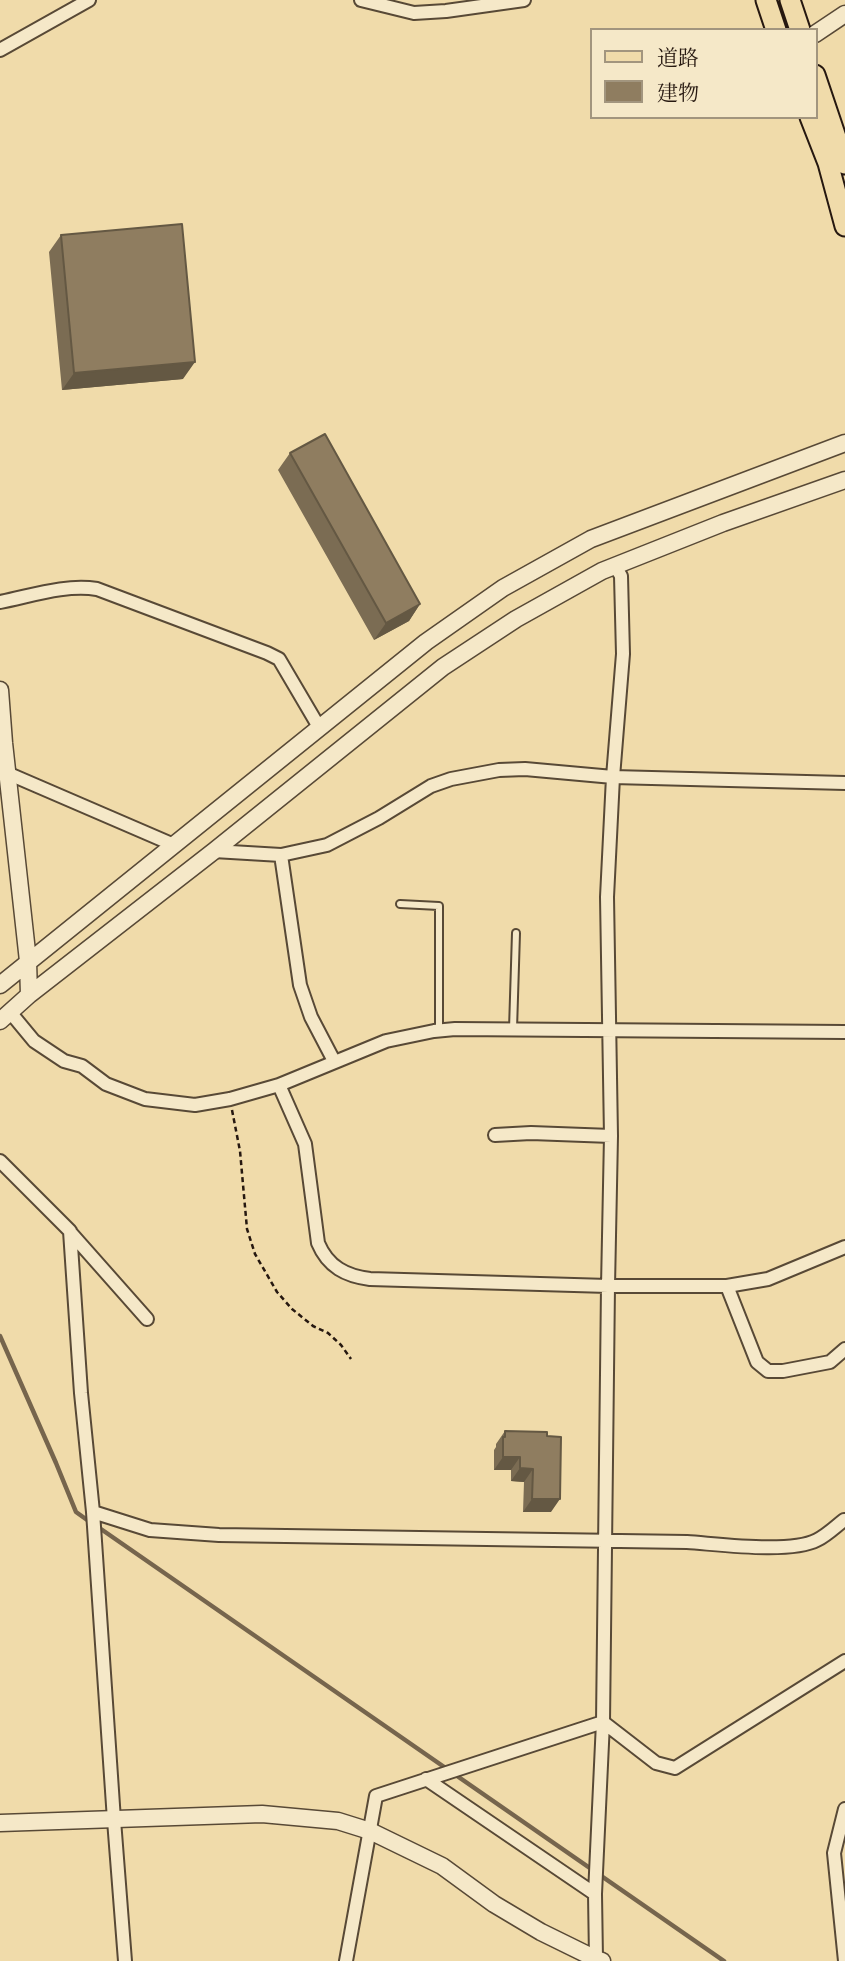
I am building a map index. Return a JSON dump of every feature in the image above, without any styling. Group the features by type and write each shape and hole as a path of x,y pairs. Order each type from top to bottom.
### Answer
{"main road":[{"path":"766,0 775,28"},
{"path":"790,0 799,28"},
{"path":"817,81 845,164"},
{"path":"811,119 828,163 845,226"}],"street":[{"path":"0,50 89,0"},
{"path":"361,0 414,13 524,0"},
{"path":"817,33 845,14"},
{"path":"0,985 426,642 503,588 591,539 845,443"},
{"path":"845,480 723,523 601,571 516,619 443,667 29,995 5,1017 64,1061 82,1066 106,1084 145,1099 195,1105 230,1099 279,1085 386,1041 439,1030 845,1032"},
{"path":"0,1823 262,1814 338,1821 370,1831 442,1866 494,1904 541,1932 599,1960 595,1894 603,1722 611,1136 607,897 623,654 621,576 615,566"},
{"path":"0,603 67,588 97,589 267,653 279,659 319,727"},
{"path":"0,690 2,743 28,961 29,995"},
{"path":"214,851 281,855 327,845 379,818 431,786 451,779 499,770 845,783"},
{"path":"7,772 174,845"},
{"path":"281,855 300,985 311,1017 334,1061"},
{"path":"279,1085 305,1144 318,1243 322,1253 341,1271 354,1277 608,1286 727,1286 768,1279 845,1247"},
{"path":"495,1135 531,1133 611,1136"},
{"path":"0,1161 70,1231 147,1319"},
{"path":"70,1231 125,1961"},
{"path":"727,1286 757,1362 768,1371 783,1371 830,1362 845,1349"},
{"path":"93,1512 150,1531 219,1535 687,1542 748,1547 801,1546 818,1540 845,1521"},
{"path":"603,1722 656,1763 675,1768 844,1666"},
{"path":"346,1961 376,1796 603,1722"},
{"path":"426,1779 595,1894"},
{"path":"845,1809 834,1853 845,1961"}],"lane":[{"path":"400,904 439,906 439,1030"},
{"path":"513,1029 516,933"}],"path":[{"path":"230,1099 240,1151 247,1229 255,1254 277,1292 292,1309 313,1326 328,1333 351,1359"}],"building":[{"path":"182,224 195,362 74,373 61,235"},
{"path":"325,434 420,604 386,623 290,453"},
{"path":"505,1431 547,1432 547,1436 561,1437 560,1499 532,1499 533,1469 520,1468 520,1457 503,1457"}],"waterway":[{"path":"0,1336 76,1512 90,1522"},
{"path":"98,1527 724,1961"}]}
